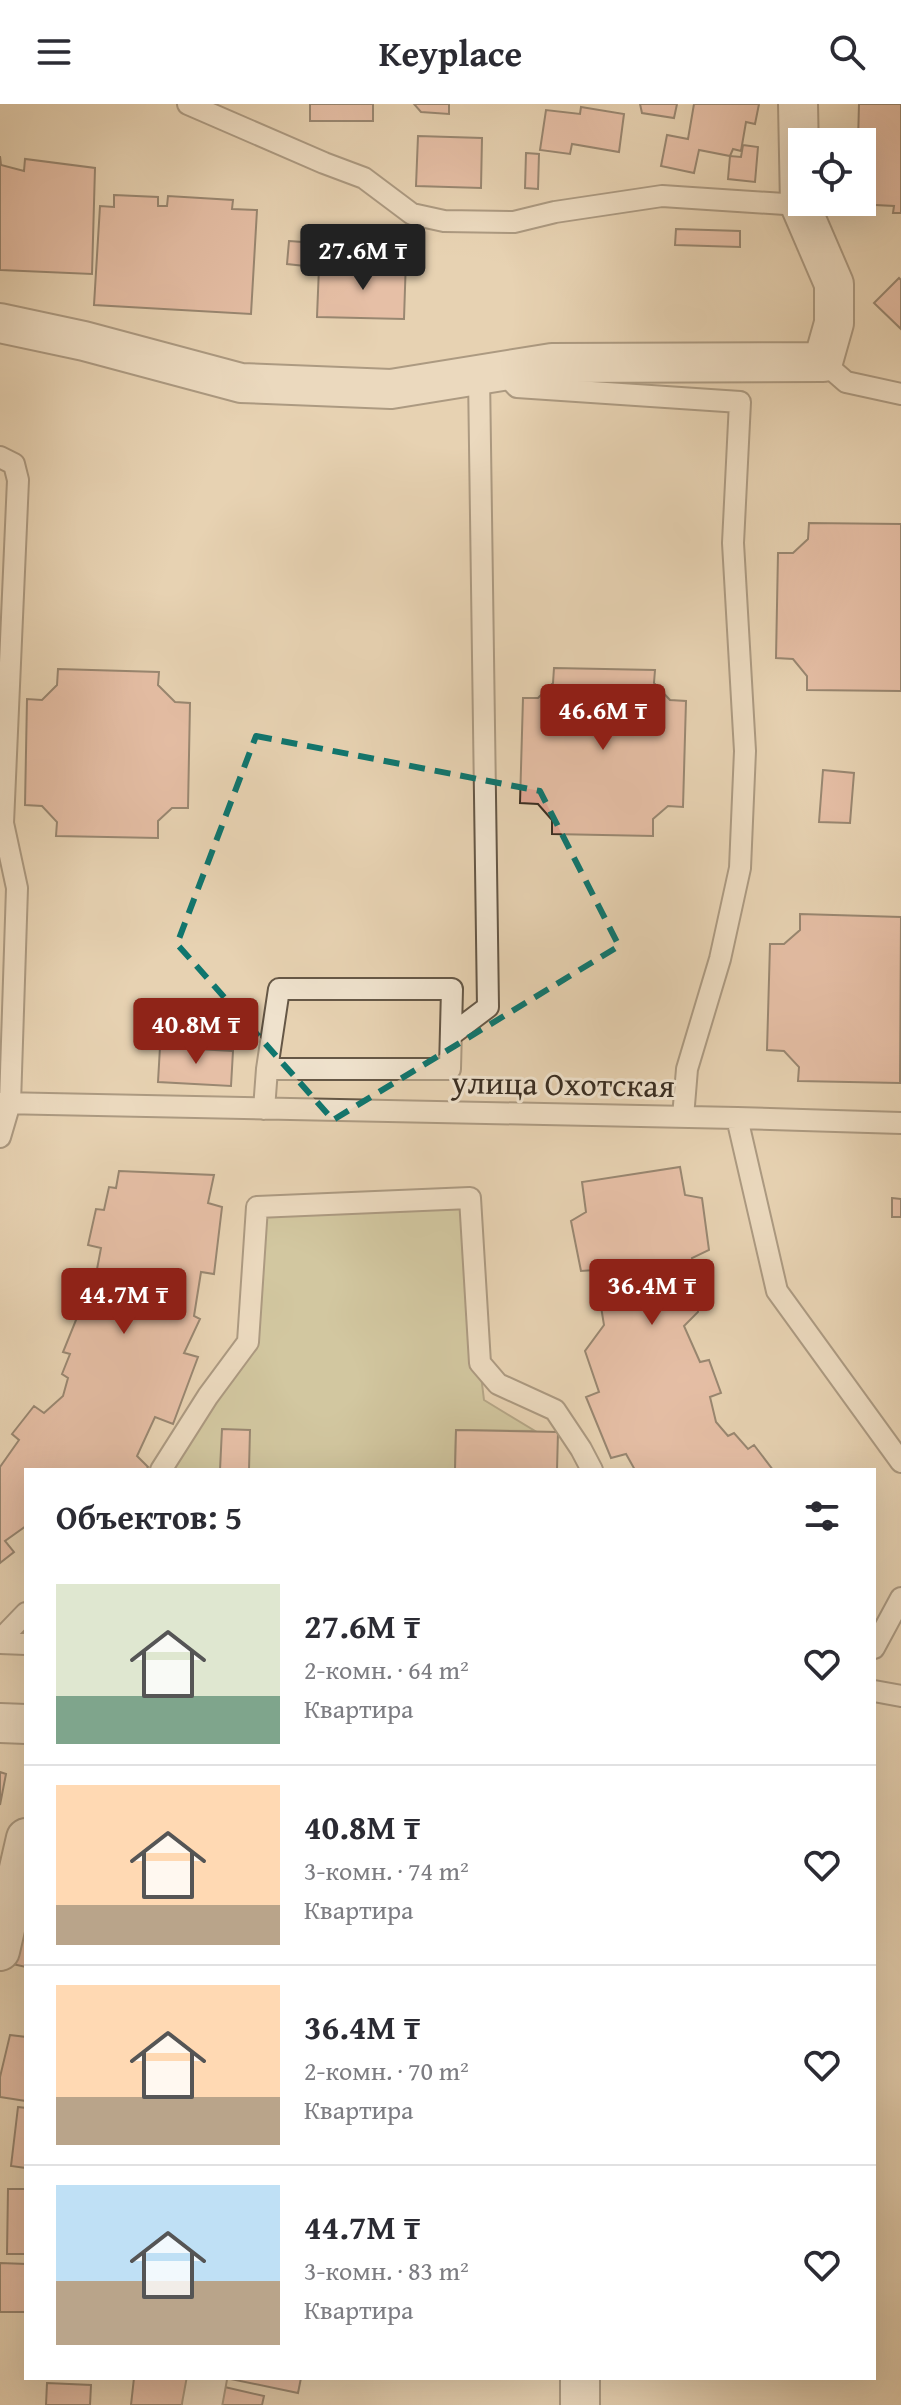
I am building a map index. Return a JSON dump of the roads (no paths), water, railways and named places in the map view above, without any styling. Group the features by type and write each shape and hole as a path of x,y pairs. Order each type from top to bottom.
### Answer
{"street":[{"path":"798,104 798,128"},
{"path":"0,323 84,341 241,383 391,389 552,363 823,362 834,323 834,284 805,216"},
{"path":"0,1723 24,1724"},
{"path":"0,1951 24,1847"},
{"path":"202,2405 207,2380"},
{"path":"580,2380 580,2405"}],"lane":[{"path":"188,104 364,178 412,214 444,221 514,222 555,212 662,196 788,204"},
{"path":"823,362 846,382 901,394"},
{"path":"451,1035 488,1007 490,373 517,387 740,402 733,543 745,751 740,868 720,959 687,1069 683,1117"},
{"path":"0,457 14,464 18,480 3,823 9,888 5,1103 0,1137"},
{"path":"264,1109 267,1069 279,989 452,989 450,1069 267,1069"},
{"name":"улица Охотская","path":"5,1103 901,1123"},
{"path":"737,1118 777,1291 901,1462"},
{"path":"162,1468 208,1396 248,1342 257,1207 470,1198 480,1363 498,1384 555,1410 591,1468"},
{"path":"876,1644 901,1598"},
{"path":"0,1642 24,1615"},
{"path":"0,1642 24,1644"},
{"path":"876,1691 901,1696"}]}
